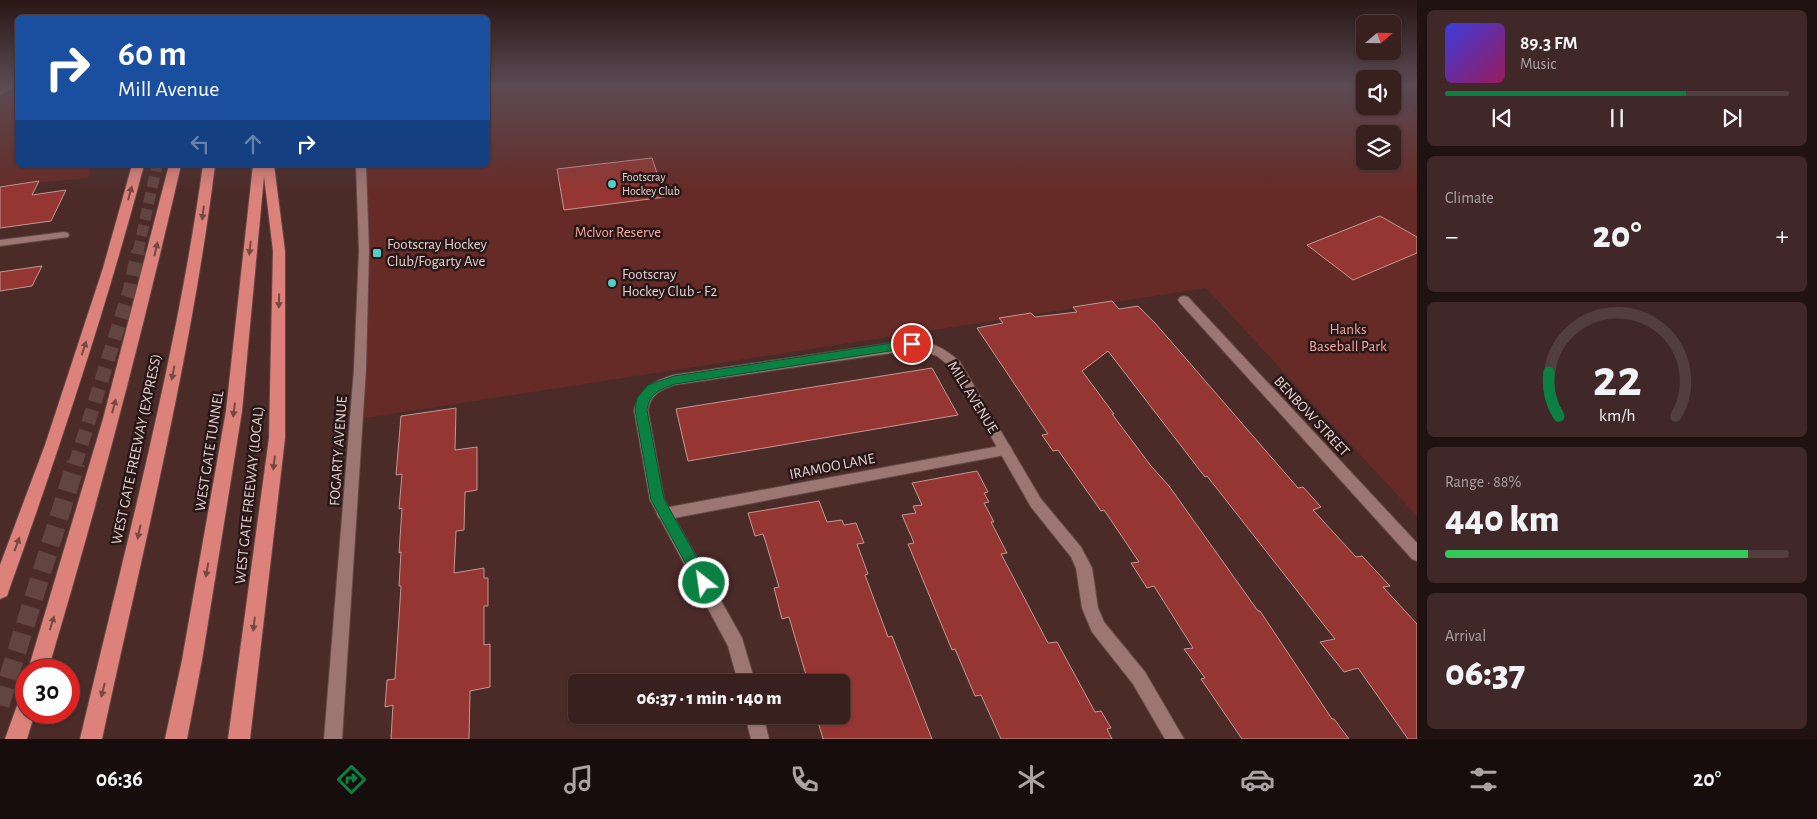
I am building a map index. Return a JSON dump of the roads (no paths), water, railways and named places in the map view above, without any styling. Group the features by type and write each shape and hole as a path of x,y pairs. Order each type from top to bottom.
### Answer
{"highway":[{"path":"0,590 53,445 110,268 137,167"},
{"name":"WEST GATE FREEWAY (EXPRESS)","path":"41,659 102,454 154,258 175,167"},
{"name":"WEST GATE FREEWAY (EXPRESS)","path":"91,739 171,386 198,249 209,167"},
{"name":"WEST GATE TUNNEL","path":"176,739 192,660 234,411 258,167"},
{"name":"WEST GATE FREEWAY (LOCAL)","path":"239,739 276,438 280,251 268,167"},
{"path":"16,739 21,724"}],"street":[{"name":"FOGARTY AVENUE","path":"333,739 360,369 364,252 361,167"},
{"path":"0,242 64,235"},
{"name":"BENBOW STREET","path":"1184,300 1417,554"},
{"name":"MILL AVENUE","path":"744,674 736,644 728,627 657,500 641,410 643,398 652,388 674,380 922,344 946,355 956,365 1036,503 1076,552 1084,568 1090,608 1098,627 1139,678 1175,739"},
{"name":"IRAMOO LANE","path":"664,514 1005,450"},
{"path":"756,724 760,739"}],"tunnel":[{"path":"138,252 157,167"},
{"path":"75,465 130,289 138,251"},
{"path":"0,705 76,463"}],"place":[{"name":"Footscray Hockey Club","path":"612,184"},
{"name":"Footscray Hockey Club/Fogarty Ave","path":"377,253"},
{"name":"Footscray Hockey Club - F2","path":"612,283"}],"park label":[{"name":"McIvor Reserve","path":"618,232"},
{"name":"Hanks Baseball Park","path":"1348,338"}]}
